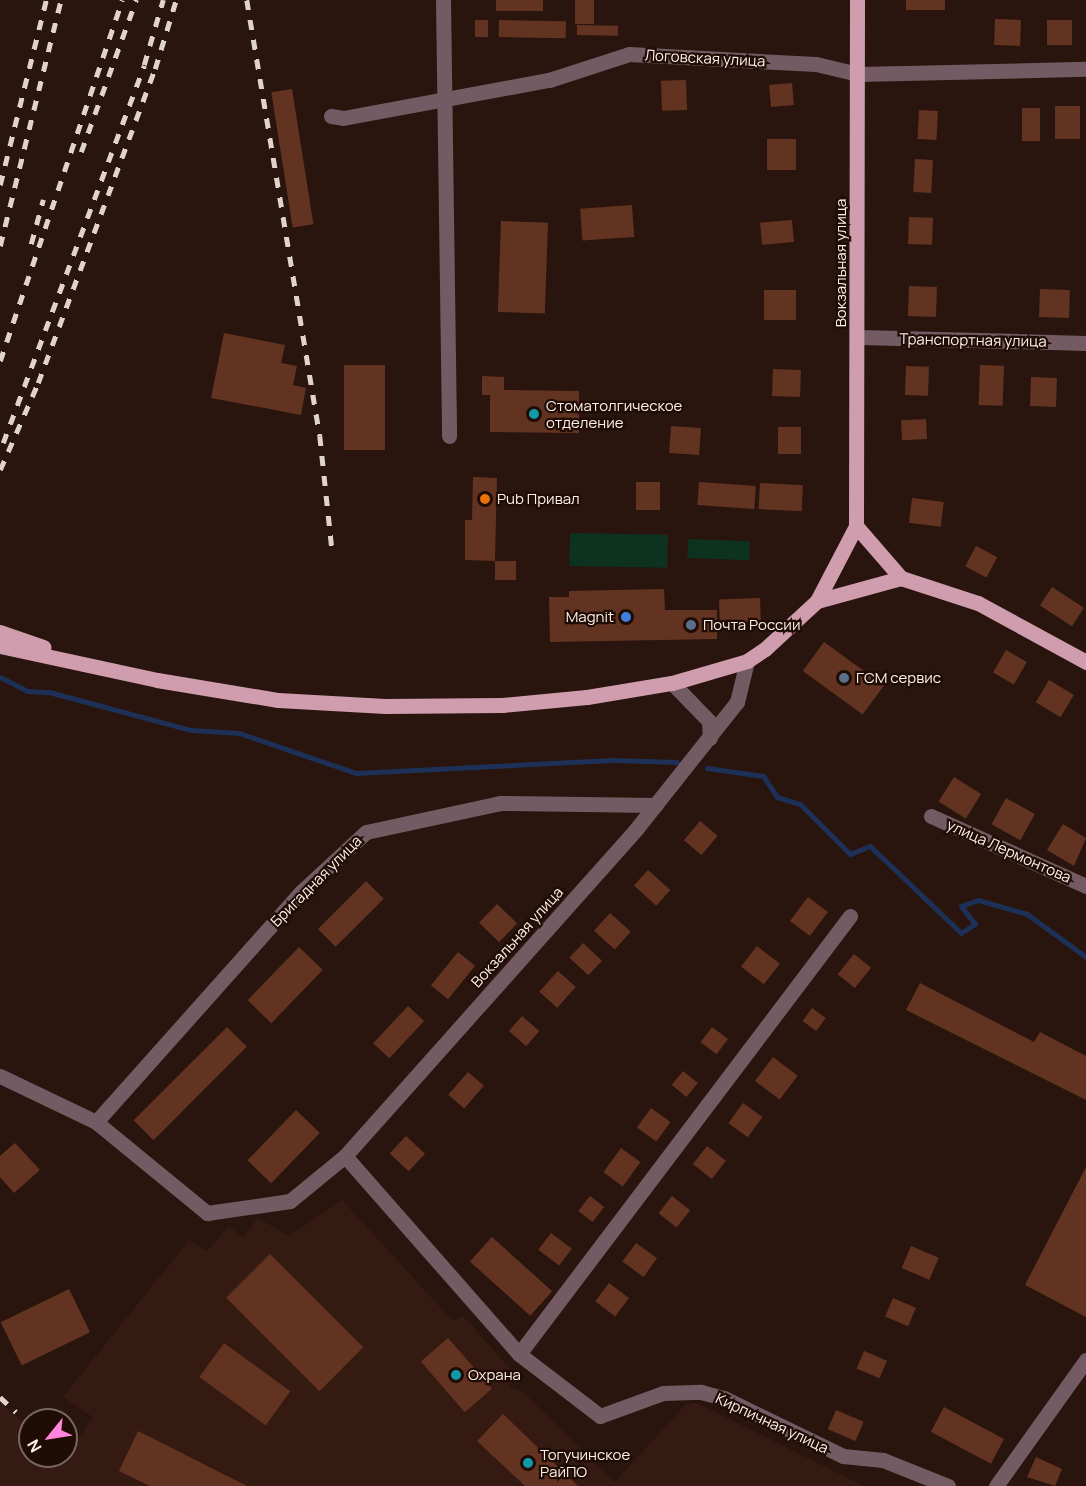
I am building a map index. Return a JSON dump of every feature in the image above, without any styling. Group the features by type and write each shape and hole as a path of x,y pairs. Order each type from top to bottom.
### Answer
{"main road":[{"name":"Вокзальная улица","path":"856,526 860,338 857,0"},
{"path":"0,646 120,672 278,700 385,706 502,705 672,683 747,661 817,601 856,526 901,578 978,603 1086,662"},
{"path":"817,601 901,578"},
{"path":"0,632 120,672"}],"street":[{"path":"443,0 449,436"},
{"name":"Логовская улица","path":"331,116 344,118 444,97 549,80 629,54 816,64 858,74 1086,69"},
{"name":"Транспортная улица","path":"860,338 1086,344"},
{"name":"Вокзальная улица","path":"0,1076 96,1122 207,1213 290,1201 345,1156 656,805 738,702 747,661"},
{"path":"672,683 709,721 710,738"},
{"name":"Бригадная улица","path":"96,1122 301,892 366,832 500,803 656,805"},
{"name":"улица Лермонтова","path":"931,816 1086,886"},
{"path":"519,1354 850,915"},
{"name":"Кирпичная улица","path":"345,1156 519,1354 600,1416 663,1393 701,1392 724,1398 814,1445 870,1462 884,1460 948,1486"},
{"path":"996,1486 1086,1360"}],"shaded area":[{"path":"342,1200 453,1321 463,1316 518,1377 508,1387 523,1392 615,1482 686,1404 697,1403 864,1486 0,1486 0,1403 18,1417 18,1468 78,1468 78,1439 93,1417 63,1397 189,1240 207,1251 229,1226 243,1237 258,1218 289,1236"}],"green space":[{"path":"570,533 668,535 667,568 569,566"},
{"path":"688,539 750,541 749,560 687,558"}],"building":[{"path":"496,0 543,0 543,11 496,11"},
{"path":"575,0 594,0 594,24 575,24"},
{"path":"906,0 945,0 945,10 906,10"},
{"path":"995,19 1021,20 1020,46 994,45"},
{"path":"475,20 488,20 488,37 475,37"},
{"path":"499,20 566,21 566,38 499,37"},
{"path":"1047,20 1072,20 1072,45 1047,45"},
{"path":"577,25 618,26 618,36 577,35"},
{"path":"686,80 687,110 662,111 661,81"},
{"path":"792,83 794,105 771,107 769,85"},
{"path":"292,89 313,224 293,228 271,92"},
{"path":"1055,106 1080,106 1080,139 1055,139"},
{"path":"1022,108 1040,108 1040,141 1022,141"},
{"path":"919,110 938,111 936,140 917,139"},
{"path":"767,139 796,139 796,170 767,170"},
{"path":"915,159 933,160 931,193 913,192"},
{"path":"632,205 634,237 582,241 580,209"},
{"path":"909,217 933,218 932,245 908,244"},
{"path":"792,220 794,242 762,245 760,223"},
{"path":"501,221 548,223 545,314 498,312"},
{"path":"909,286 937,287 936,317 908,316"},
{"path":"1040,289 1070,290 1069,318 1039,317"},
{"path":"764,290 796,290 796,320 764,320"},
{"path":"224,333 285,345 281,363 297,366 293,385 306,388 301,415 211,398"},
{"path":"344,365 385,365 385,450 344,450"},
{"path":"980,365 1004,366 1003,406 979,405"},
{"path":"906,366 929,367 928,396 905,395"},
{"path":"773,369 801,370 800,397 772,396"},
{"name":"Стоматолгическое отделение","path":"482,376 504,377 504,390 579,391 579,433 490,432 490,395 482,395"},
{"path":"1031,377 1057,378 1056,407 1030,406"},
{"path":"926,419 927,439 902,440 901,420"},
{"path":"671,426 701,428 699,455 669,453"},
{"path":"778,427 801,427 801,454 778,454"},
{"path":"473,477 497,478 495,561 465,560 465,520 472,520"},
{"path":"636,482 660,482 660,510 636,510"},
{"path":"699,482 756,486 754,509 697,505"},
{"path":"760,483 803,485 802,511 759,509"},
{"path":"912,498 944,502 941,527 909,523"},
{"path":"976,546 997,557 986,578 965,566"},
{"path":"495,561 516,561 516,580 495,580"},
{"path":"1052,587 1084,608 1072,626 1040,605"},
{"path":"664,589 665,610 717,610 717,639 550,642 549,597 569,597 569,591"},
{"path":"760,598 761,622 720,623 719,599"},
{"name":"ГСМ сервис","path":"824,642 884,685 863,715 803,671"},
{"path":"1006,650 1027,662 1014,685 993,673"},
{"path":"1049,680 1074,695 1060,717 1036,702"},
{"path":"954,777 981,794 966,819 939,802"},
{"path":"1006,798 1035,814 1020,840 991,824"},
{"path":"700,821 718,836 702,855 684,840"},
{"path":"1063,824 1086,838 1074,866 1047,850"},
{"path":"648,870 670,890 656,906 634,886"},
{"path":"366,881 384,899 336,947 318,929"},
{"path":"808,897 828,912 810,936 790,921"},
{"path":"497,904 517,923 499,942 479,923"},
{"path":"610,913 631,932 615,950 594,931"},
{"path":"583,943 602,961 588,975 569,958"},
{"path":"757,946 780,964 764,984 741,966"},
{"path":"299,947 323,970 271,1023 248,1000"},
{"path":"458,952 475,966 448,999 431,985"},
{"path":"854,954 871,968 855,988 838,974"},
{"path":"558,971 576,987 557,1008 539,992"},
{"path":"920,983 1034,1042 1040,1032 1086,1056 1086,1100 906,1010"},
{"path":"408,1006 424,1021 389,1058 373,1043"},
{"path":"812,1008 826,1018 816,1031 803,1021"},
{"path":"522,1016 539,1031 526,1046 509,1031"},
{"path":"227,1027 247,1047 153,1140 134,1120"},
{"path":"712,1027 728,1039 717,1054 701,1042"},
{"path":"773,1057 798,1076 780,1100 755,1081"},
{"path":"683,1071 698,1083 686,1097 672,1085"},
{"path":"468,1072 484,1086 464,1108 448,1095"},
{"path":"743,1103 762,1117 748,1137 728,1123"},
{"path":"651,1108 670,1122 656,1142 637,1127"},
{"path":"296,1110 320,1133 271,1183 247,1160"},
{"path":"406,1136 425,1154 409,1171 390,1154"},
{"path":"15,1143 40,1170 14,1193 0,1177 0,1156"},
{"path":"707,1146 726,1161 712,1179 693,1164"},
{"path":"621,1148 640,1162 623,1186 603,1172"},
{"path":"1086,1167 1086,1317 1025,1285"},
{"path":"590,1196 604,1207 592,1222 578,1211"},
{"path":"672,1196 690,1210 677,1227 658,1213"},
{"path":"551,1233 572,1249 559,1265 538,1250"},
{"path":"492,1237 552,1291 530,1316 470,1262"},
{"path":"636,1243 657,1258 644,1277 622,1262"},
{"path":"911,1246 939,1258 929,1280 902,1268"},
{"path":"270,1254 363,1347 319,1391 226,1298"},
{"path":"609,1283 629,1298 615,1316 595,1301"},
{"path":"69,1289 90,1332 22,1365 1,1322"},
{"path":"893,1298 916,1308 908,1326 885,1316"},
{"name":"Охрана","path":"448,1338 492,1389 465,1412 421,1362"},
{"path":"224,1343 290,1391 266,1425 199,1377"},
{"path":"864,1351 887,1361 880,1378 857,1368"},
{"path":"944,1407 1004,1439 991,1464 931,1432"},
{"path":"836,1410 864,1422 855,1441 828,1429"},
{"name":"Тогучинское РайПО","path":"503,1414 578,1486 525,1486 477,1441"},
{"path":"138,1431 247,1486 150,1486 119,1471"},
{"path":"1036,1457 1062,1469 1055,1486 1027,1477"}],"waterway":[{"path":"0,677 27,691 49,692 191,730 239,733 356,773 612,760 677,762"},
{"path":"707,768 763,776 777,797 800,804 850,854 870,846 961,933 975,924 961,906 978,900 1027,914 1086,957"}],"railway":[{"path":"0,185 46,0"},
{"path":"0,246 61,0"},
{"path":"0,361 122,0"},
{"path":"81,152 136,0"},
{"path":"3,443 144,65 163,0"},
{"path":"0,470 38,383 155,69 176,0"},
{"path":"247,0 320,436 332,549"},
{"path":"31,244 43,200"},
{"path":"0,1397 16,1412"}],"place":[{"name":"Стоматолгическое отделение","path":"534,414"},
{"name":"Pub Привал","path":"485,499"},
{"name":"Magnit","path":"626,617"},
{"name":"Почта России","path":"691,625"},
{"name":"ГСМ сервис","path":"844,678"},
{"name":"Охрана","path":"456,1375"},
{"name":"Тогучинское РайПО","path":"528,1463"}]}
